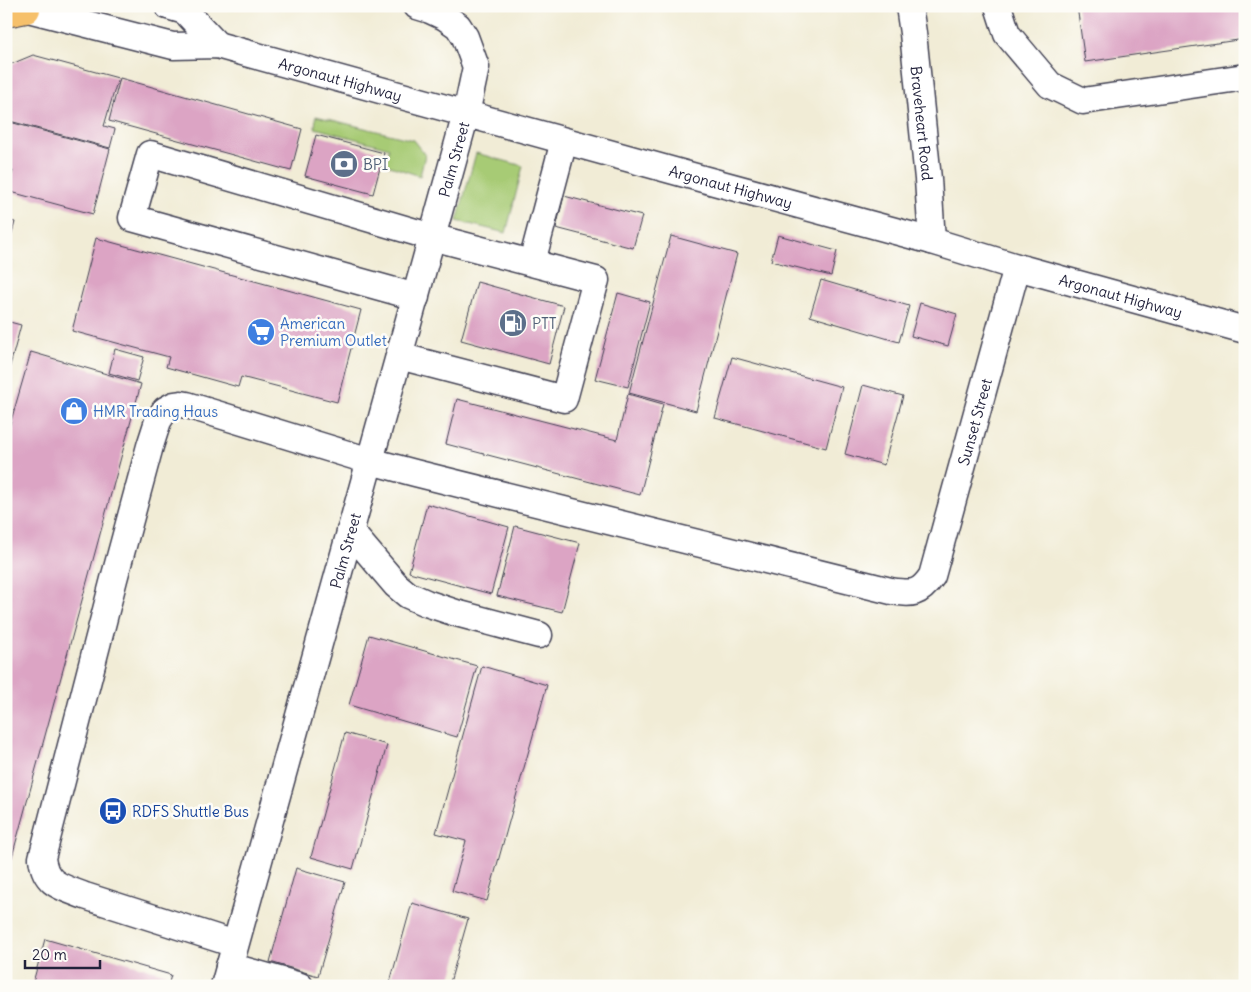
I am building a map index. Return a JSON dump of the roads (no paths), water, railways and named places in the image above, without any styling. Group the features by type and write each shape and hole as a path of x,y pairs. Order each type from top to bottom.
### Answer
{"street":[{"path":"168,6 186,12 217,45"},
{"name":"Palm Street","path":"229,965 416,297 466,114 476,67 465,37 458,26 445,17 418,6"},
{"name":"Braveheart Road","path":"909,6 928,179 932,241"},
{"path":"998,6 1007,34 1050,85 1083,101 1245,76"},
{"name":"Argonaut Highway","path":"16,9 173,46 217,45 932,241 1017,267 1245,330"},
{"path":"532,262 564,141"},
{"path":"399,356 564,399 596,280 432,237 150,154 132,218 416,297"},
{"name":"Sunset Street","path":"370,461 891,591 908,593 918,591 925,586 932,576 1017,267"},
{"path":"300,986 229,965 66,889 46,875 42,858 147,455 161,415 168,407 180,404 370,461"},
{"path":"350,531 396,585 408,595 456,613 539,635"}],"place":[{"name":"BPI","path":"344,164"},
{"name":"PTT","path":"513,323"},
{"name":"American Premium Outlet","path":"261,332"},
{"name":"HMR Trading Haus","path":"74,411"},
{"name":"RDFS Shuttle Bus","path":"113,811"}]}
